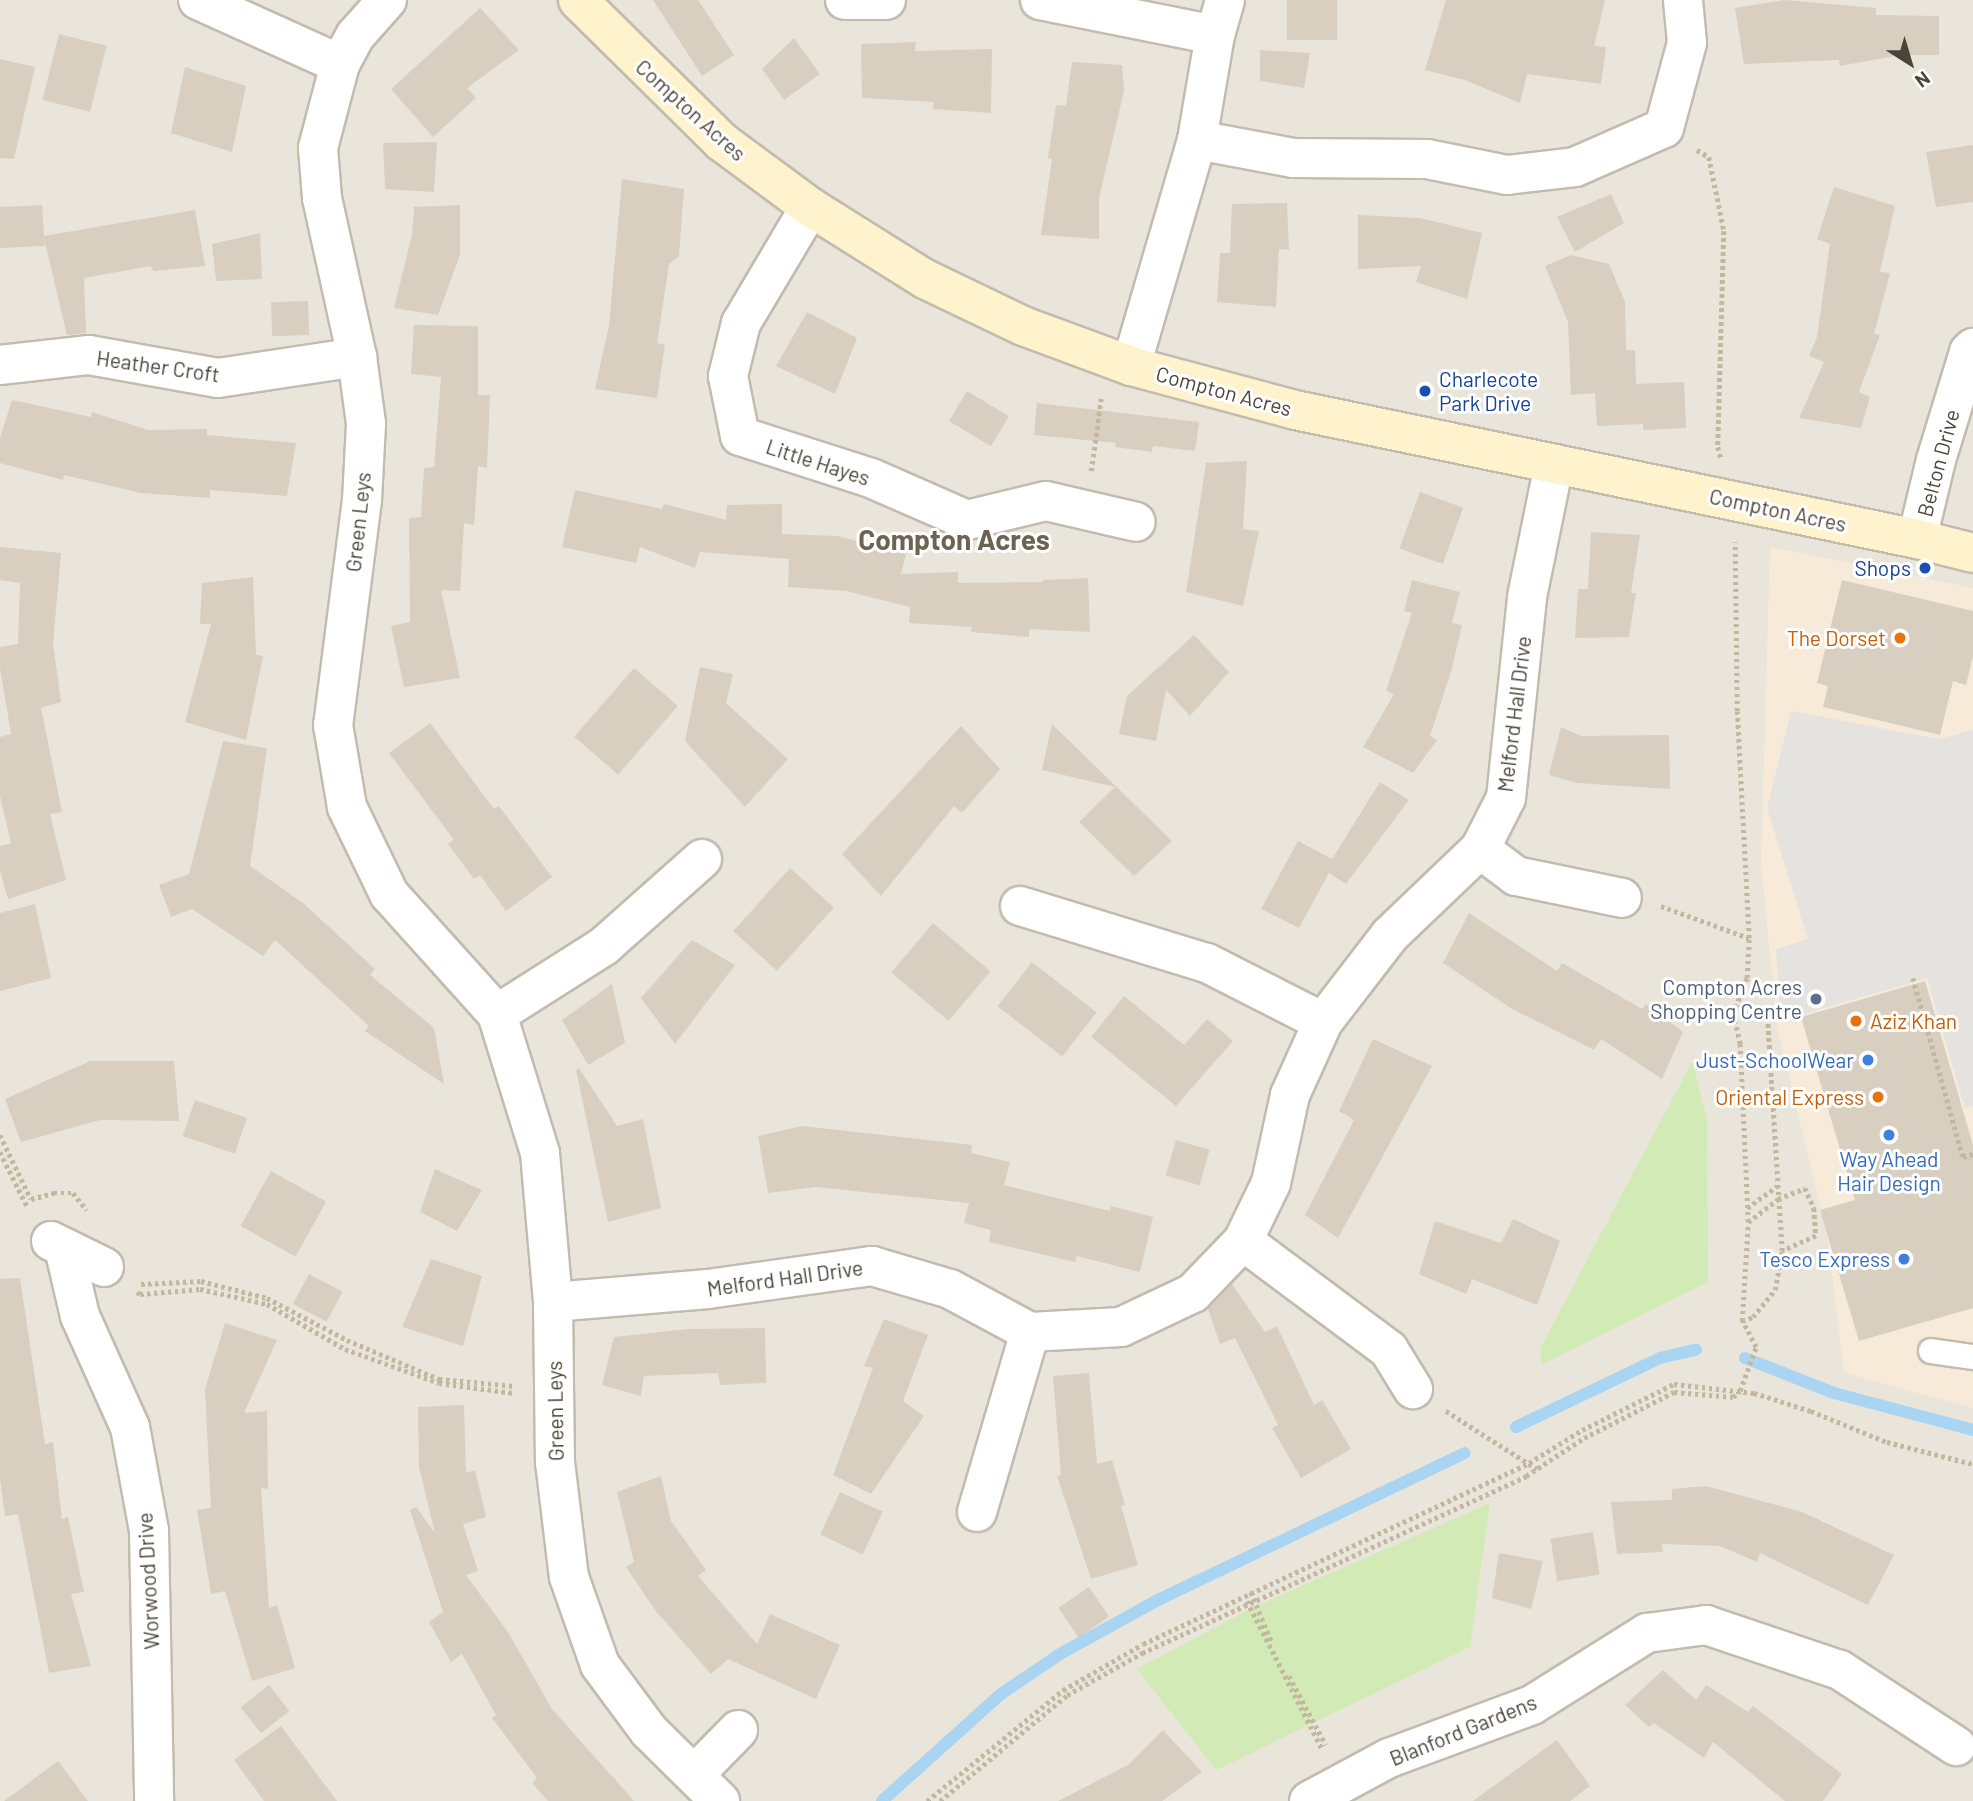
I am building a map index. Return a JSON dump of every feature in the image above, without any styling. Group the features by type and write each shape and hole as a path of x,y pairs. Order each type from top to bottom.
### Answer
{"street":[{"path":"198,0 340,64"},
{"name":"Green Leys","path":"387,0 355,36 340,64 328,101 318,148 322,198 357,357 366,424 362,500 333,725 347,807 389,894 497,1014 540,1153 553,1302 555,1462 569,1577 600,1665 649,1731 707,1788 738,1730"},
{"name":"Compton Acres","path":"578,0 722,142 810,207 925,279 1023,326 1119,361 1295,410 1917,539 1973,553"},
{"path":"845,0 886,0"},
{"path":"1040,0 1220,18 1197,140 1119,361"},
{"path":"1197,140 1293,158 1427,159 1507,175 1575,167 1664,128 1687,43 1683,0"},
{"name":"Little Hayes","path":"810,207 741,323 728,376 740,436 871,478 967,520 1046,501 1136,522"},
{"name":"Belton Drive","path":"1917,539 1936,460 1969,352 1973,348"},
{"name":"Heather Croft","path":"0,365 89,355 218,378 357,357"},
{"name":"Melford Hall Drive","path":"553,1302 708,1289 872,1266 950,1289 1030,1332 1121,1327 1193,1293 1243,1241 1271,1182 1290,1095 1323,1022 1390,935 1480,849 1506,798 1527,597 1555,464"},
{"path":"1480,849 1516,876 1622,898"},
{"path":"497,1014 604,946 702,859"},
{"path":"1020,906 1206,963 1323,1022"},
{"path":"1243,1241 1390,1350 1413,1389"},
{"path":"53,1242 117,1274"},
{"name":"Worwood Drive","path":"53,1242 80,1316 130,1427 149,1531 154,1801"},
{"path":"976,1512 1030,1332"},
{"name":"Blanford Gardens","path":"1337,1792 1389,1758 1532,1705 1647,1633 1706,1625 1840,1670 1956,1746"}],"lane":[{"path":"1931,1352 1973,1357"}],"path":[{"path":"940,1801 1067,1695 1142,1653 1537,1469 1584,1438 1674,1392 1734,1397 1740,1391 1756,1347 1742,1321 1748,1222 1740,1044 1733,1014 1747,978 1749,938 1738,712 1737,560 1732,500 1718,447 1724,231 1709,157 1664,128"},
{"path":"1086,510 1119,361"},
{"path":"1622,898 1662,906 1749,938"},
{"path":"1913,978 1963,1157 1973,1154"},
{"path":"1742,1321 1753,1317 1775,1290 1782,1251 1767,1013"},
{"path":"1733,1014 1785,1014"},
{"path":"0,1135 31,1199 54,1193 73,1193 91,1214"},
{"path":"0,1152 53,1242"},
{"path":"1746,1208 1776,1186"},
{"path":"1748,1222 1777,1199 1805,1188 1814,1208 1816,1236 1782,1251"},
{"path":"117,1274 140,1294 200,1289 267,1304 345,1349 439,1383 555,1394"},
{"path":"117,1274 140,1284 201,1282 267,1298 347,1340 439,1379 555,1394"},
{"path":"927,1801 1063,1690 1143,1644 1529,1464 1582,1430 1674,1384 1740,1391 1811,1411 1887,1442 1973,1464"},
{"path":"1413,1389 1537,1469"},
{"path":"1251,1592 1337,1792"},
{"path":"1244,1596 1337,1792"}],"shaded area":[{"path":"0,0 1973,0 1973,1801 0,1801"},
{"name":"Compton Acres Shopping Centre","path":"1770,547 1973,588 1973,1408 1844,1373 1827,1233 1777,1028 1761,863"},
{"path":"1791,711 1939,739 1973,730 1973,1106 1965,1108 1927,978 1780,1021 1776,949 1808,939 1767,808"}],"green space":[{"path":"1692,1062 1707,1118 1708,1282 1541,1365 1541,1347"},
{"path":"1490,1503 1470,1647 1216,1770 1137,1669 1252,1608"}],"building":[{"path":"653,0 698,0 734,55 702,76"},
{"path":"1287,0 1337,0 1337,40 1287,40"},
{"path":"1446,0 1605,0 1594,46 1606,47 1601,84 1527,74 1520,103 1465,80 1425,70"},
{"path":"1784,0 1876,8 1876,15 1939,16 1939,55 1901,55 1840,66 1839,60 1744,64 1735,8"},
{"path":"480,8 519,50 467,88 476,98 433,137 391,89"},
{"path":"59,34 107,46 90,112 43,100"},
{"path":"794,38 820,74 784,100 762,69"},
{"path":"916,42 915,51 992,49 991,113 933,109 934,102 862,98 861,44"},
{"path":"1260,50 1310,53 1304,88 1260,81"},
{"path":"0,59 35,67 14,159 0,158"},
{"path":"1072,62 1122,65 1124,91 1099,198 1099,239 1041,235 1052,159 1048,158 1056,105 1066,106"},
{"path":"185,67 246,86 232,152 171,133"},
{"path":"437,142 434,192 385,189 383,143"},
{"path":"1973,145 1973,202 1936,207 1926,152"},
{"path":"622,179 684,189 679,256 669,264 657,343 665,345 657,398 595,389 609,326"},
{"path":"1834,187 1895,206 1880,272 1890,273 1874,334 1880,335 1859,392 1870,397 1861,428 1799,418 1824,362 1809,356 1817,337 1830,244 1817,239"},
{"path":"1611,194 1624,223 1575,252 1557,217"},
{"path":"1287,203 1289,250 1279,249 1276,307 1217,302 1220,253 1230,253 1232,204"},
{"path":"42,205 44,236 195,210 205,266 154,271 150,266 84,278 86,333 67,335 44,238 45,246 0,248 0,207"},
{"path":"460,205 460,255 438,315 394,308 412,235 414,207"},
{"path":"1358,215 1420,218 1482,233 1467,299 1416,282 1421,266 1358,269"},
{"path":"260,233 262,279 216,281 212,244"},
{"path":"1571,255 1609,264 1625,302 1626,350 1635,350 1636,384 1684,382 1686,428 1643,430 1643,424 1597,426 1595,393 1571,395 1568,322 1545,266"},
{"path":"308,301 309,335 272,336 271,302"},
{"path":"807,312 857,338 835,394 776,366"},
{"path":"414,325 478,326 478,395 490,395 487,468 478,466 474,525 464,523 460,591 441,590 460,678 404,687 391,626 410,622 409,518 421,517 424,468 434,467 441,377 411,374"},
{"path":"967,391 1009,416 991,446 949,421"},
{"path":"12,400 91,417 92,412 148,430 207,429 207,435 296,443 287,496 210,490 210,498 141,493 64,475 63,480 0,463 0,438"},
{"path":"1037,403 1199,422 1195,451 1153,446 1152,452 1115,447 1116,443 1034,435"},
{"path":"1247,461 1243,529 1259,531 1243,606 1186,592 1206,463"},
{"path":"575,490 662,509 664,504 726,520 727,505 782,504 782,534 838,536 906,554 901,574 958,572 958,583 1043,582 1088,578 1090,632 1029,629 1029,637 971,632 972,627 909,623 910,607 846,591 788,587 789,559 700,552 695,568 640,547 636,563 562,547"},
{"path":"1420,492 1463,508 1443,564 1399,548"},
{"path":"1591,532 1640,535 1631,593 1636,593 1629,637 1575,638 1578,589 1588,589"},
{"path":"0,547 61,553 53,643 61,702 41,708 62,812 50,814 66,880 8,899 0,871 0,846 11,843 0,796 0,737 11,734 0,668 0,647 18,644 20,583 0,580"},
{"path":"253,577 256,655 263,656 246,740 185,722 211,624 200,624 202,583"},
{"path":"1412,580 1460,592 1452,623 1462,625 1451,672 1430,736 1437,740 1413,773 1363,747 1394,694 1386,691 1412,613 1404,611"},
{"name":"The Dorset","path":"1842,580 1973,611 1973,656 1966,685 1953,681 1940,735 1823,707 1828,686 1817,683"},
{"path":"1194,635 1229,672 1190,716 1166,690 1156,741 1119,734 1127,696"},
{"path":"700,667 733,674 726,703 788,759 745,807 685,741"},
{"path":"634,668 678,706 618,775 574,737"},
{"path":"430,723 494,809 499,806 552,877 506,911 480,875 474,879 448,844 454,840 389,753"},
{"path":"1052,724 1172,841 1134,876 1079,822 1115,787 1042,770"},
{"path":"961,726 1000,769 962,813 954,806 881,896 842,854"},
{"path":"1561,727 1581,736 1669,735 1670,789 1577,783 1549,775"},
{"path":"223,741 267,748 250,866 303,903 375,969 370,975 434,1028 444,1084 365,1031 369,1026 275,940 263,956 192,909 171,917 159,885 189,874"},
{"path":"1380,782 1409,800 1346,884 1329,873 1299,928 1261,909 1298,841 1332,859"},
{"path":"790,868 834,907 777,971 733,931"},
{"path":"35,904 51,978 0,991 0,913"},
{"path":"1469,913 1557,971 1562,963 1642,1009 1646,1004 1683,1032 1662,1079 1601,1039 1594,1050 1512,1009 1443,963"},
{"path":"933,923 990,971 949,1021 891,973"},
{"path":"692,940 735,965 675,1044 641,998"},
{"path":"1032,962 1097,1012 1062,1057 998,1006"},
{"path":"1925,981 1973,1145 1973,1308 1859,1341 1820,1210 1855,1200 1801,1017"},
{"path":"612,984 625,1043 588,1065 562,1020"},
{"path":"1124,996 1184,1045 1207,1019 1233,1041 1176,1106 1091,1037"},
{"path":"1373,1039 1432,1066 1338,1238 1305,1215 1354,1120 1339,1111"},
{"path":"90,1061 174,1061 179,1121 100,1120 21,1142 5,1099"},
{"path":"579,1068 617,1126 643,1119 661,1208 608,1222 576,1070"},
{"path":"195,1100 247,1118 235,1154 183,1136"},
{"path":"802,1126 972,1145 971,1153 1010,1162 1004,1185 1110,1211 1111,1206 1153,1217 1140,1272 1077,1256 1075,1262 989,1242 991,1230 964,1223 969,1203 816,1187 768,1193 758,1136"},
{"path":"1176,1140 1210,1150 1199,1185 1166,1176"},
{"path":"435,1169 482,1190 457,1231 420,1212"},
{"path":"271,1171 326,1202 296,1257 240,1226"},
{"path":"1513,1219 1560,1241 1537,1305 1472,1279 1466,1294 1419,1274 1435,1221 1501,1243"},
{"path":"431,1259 482,1276 463,1346 402,1327"},
{"path":"309,1274 343,1292 327,1322 293,1304"},
{"path":"20,1278 45,1444 53,1442 62,1519 68,1517 84,1592 71,1594 91,1666 49,1673 18,1514 5,1516 0,1479 0,1279"},
{"path":"1232,1284 1265,1332 1277,1326 1314,1405 1322,1400 1351,1449 1301,1478 1272,1428 1278,1425 1235,1338 1220,1344 1208,1309"},
{"path":"884,1319 928,1335 903,1401 924,1416 871,1494 833,1475 873,1368 864,1366"},
{"path":"225,1323 277,1340 244,1413 267,1411 268,1489 261,1488 269,1608 277,1605 295,1668 252,1681 225,1591 211,1594 197,1510 211,1508 205,1389"},
{"path":"765,1328 766,1383 720,1385 718,1373 644,1376 641,1396 602,1385 614,1337 689,1329"},
{"path":"1089,1373 1097,1464 1112,1460 1125,1505 1121,1506 1138,1565 1091,1579 1057,1476 1061,1475 1053,1376"},
{"path":"464,1405 466,1473 475,1470 486,1517 463,1524 478,1571 466,1575 508,1632 552,1709 634,1801 548,1801 532,1783 537,1778 492,1718 496,1715 462,1654 451,1662 429,1622 443,1612 410,1510 416,1507 435,1533 419,1467 418,1407"},
{"path":"661,1476 671,1521 706,1570 698,1576 757,1644 770,1614 840,1645 816,1699 728,1659 711,1674 655,1610 626,1567 634,1562 617,1492"},
{"path":"1706,1486 1802,1512 1894,1555 1868,1605 1760,1553 1757,1562 1720,1546 1662,1544 1663,1552 1617,1554 1611,1502 1672,1500 1672,1489"},
{"path":"840,1492 883,1512 863,1554 820,1535"},
{"path":"1593,1532 1600,1574 1557,1581 1551,1539"},
{"path":"1499,1553 1543,1561 1531,1609 1492,1598"},
{"path":"1089,1587 1109,1617 1078,1638 1058,1608"},
{"path":"1663,1670 1696,1700 1706,1685 1748,1712 1753,1706 1842,1774 1823,1801 1785,1801 1713,1742 1704,1758 1654,1723 1649,1727 1625,1705"},
{"path":"269,1685 289,1711 261,1733 241,1707"},
{"path":"281,1726 337,1801 264,1801 234,1760"},
{"path":"1163,1730 1202,1772 1162,1801 1058,1801 1128,1765"},
{"path":"1557,1740 1590,1786 1570,1801 1473,1801"},
{"path":"58,1761 88,1801 4,1801"}],"waterway":[{"path":"1516,1427 1660,1358 1696,1350"},
{"path":"1745,1358 1834,1393 1973,1430"},
{"path":"882,1801 1001,1694 1060,1654 1158,1600 1465,1453"}],"place":[{"name":"Charlecote Park Drive","path":"1425,391"},
{"name":"Shops","path":"1925,568"},
{"name":"The Dorset","path":"1900,638"},
{"name":"Compton Acres Shopping Centre","path":"1816,999"},
{"name":"Aziz Khan","path":"1856,1021"},
{"name":"Just-SchoolWear","path":"1868,1060"},
{"name":"Oriental Express","path":"1878,1097"},
{"name":"Way Ahead Hair Design","path":"1889,1135"},
{"name":"Tesco Express","path":"1904,1259"}],"district":[{"name":"Compton Acres","path":"954,539"}]}
